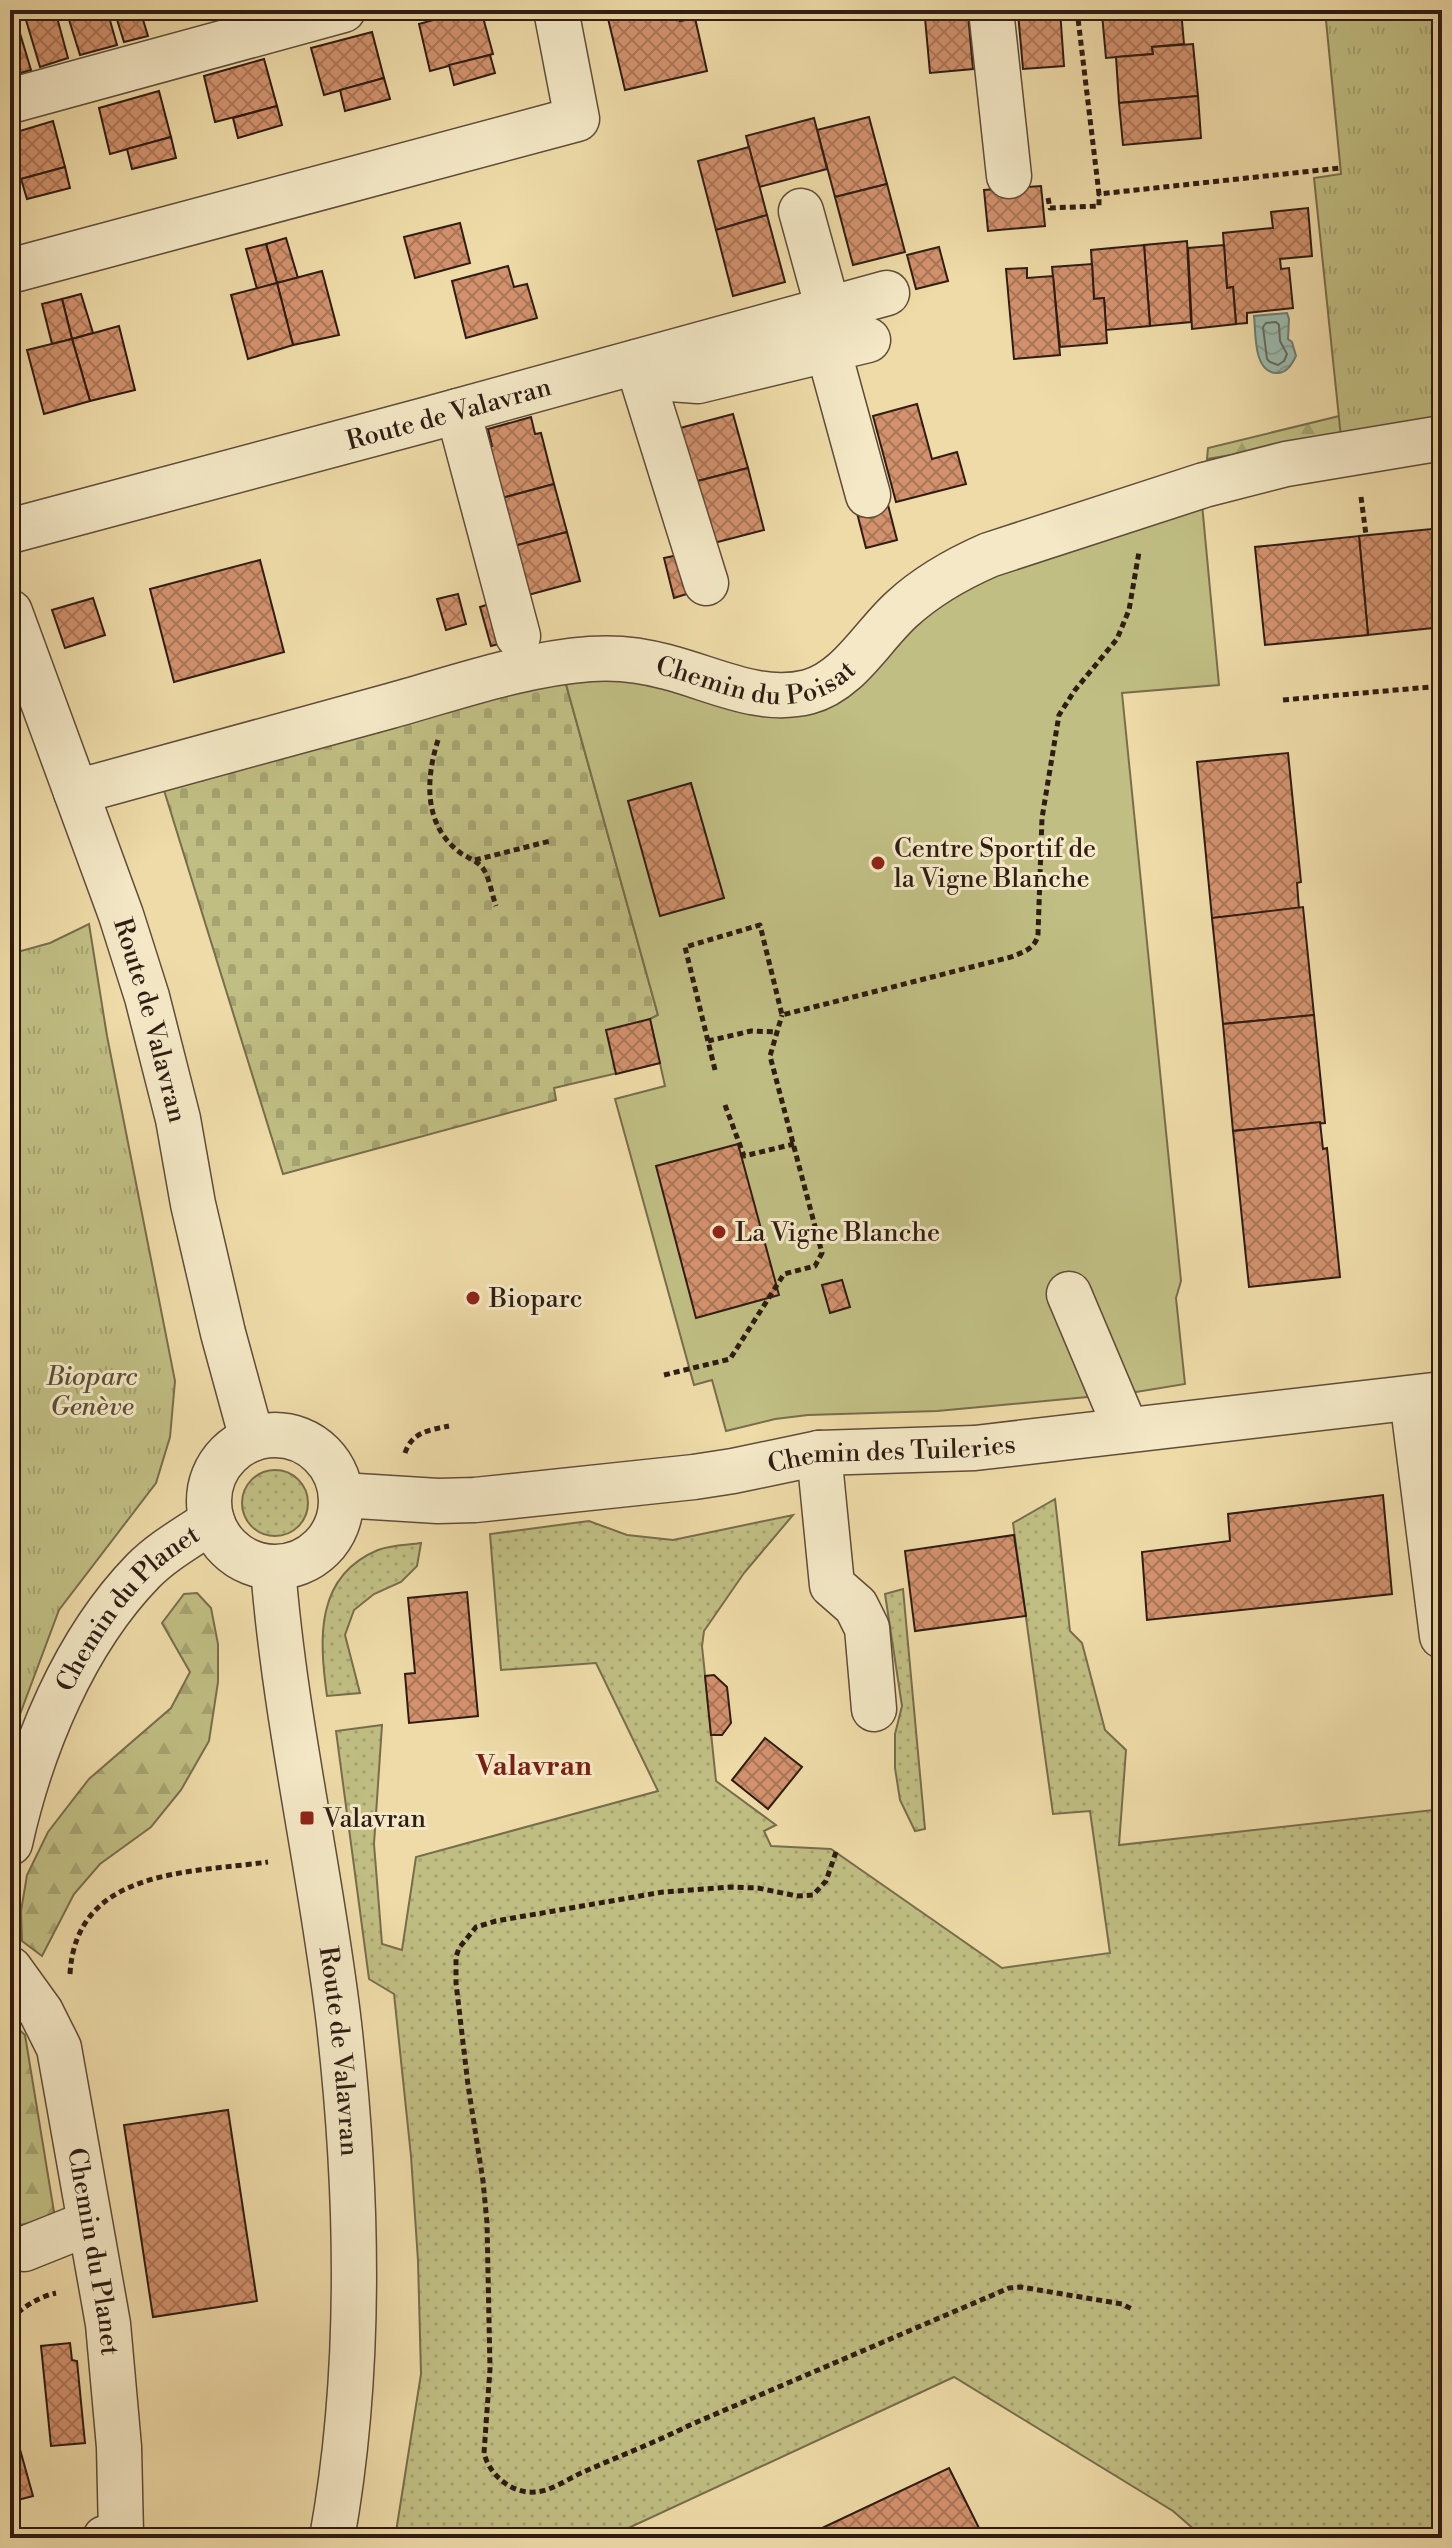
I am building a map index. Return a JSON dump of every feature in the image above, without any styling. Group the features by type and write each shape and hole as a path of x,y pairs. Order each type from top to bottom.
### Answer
{"street":[{"path":"10,101 343,10"},
{"path":"10,271 577,119 556,10"},
{"path":"991,10 1009,176"},
{"path":"801,211 842,333 868,495"},
{"name":"Route de Valavran","path":"10,531 458,411 640,370 842,333 887,293"},
{"path":"640,370 706,583"},
{"path":"458,411 518,636"},
{"name":"Chemin du Poisat","path":"76,792 561,662 615,658 669,667 758,694 807,692 844,672 920,593 989,555 1204,485 1286,464 1442,438"},
{"name":"Route de Valavran","path":"10,612 121,915 147,997 178,1119 193,1204 223,1333 252,1439"},
{"path":"1069,1294 1126,1429"},
{"path":"1427,1396 1442,1636"},
{"name":"Chemin des Tuileries","path":"341,1495 475,1500 694,1477 819,1453 975,1448 1427,1396"},
{"path":"268,1435 285,1435 302,1440 316,1449 329,1461 341,1495 339,1518 323,1546 295,1565 273,1568 253,1564 235,1554 221,1539 212,1521 209,1501 211,1481 220,1464 234,1449 268,1435"},
{"path":"819,1453 832,1585 856,1606 867,1628 865,1695"},
{"name":"Chemin du Planet","path":"10,1843 24,1791 49,1721 97,1627 117,1600 158,1557 212,1521"},
{"name":"Route de Valavran","path":"273,1568 288,1704 339,2023 349,2140 354,2296 350,2398 332,2538"},
{"name":"Chemin du Planet","path":"10,1969 57,2009 59,2048 108,2324 119,2447 116,2537"},
{"path":"24,2249 89,2223"}],"path":[{"path":"1009,176 1046,176 1050,208 1099,206 1077,10"},
{"path":"1099,194 1340,168"},
{"path":"782,1015 1011,957 1030,949 1037,940 1040,840 1057,725 1067,702 1112,649 1124,626 1137,576 1140,545 1132,508"},
{"path":"1283,700 1442,686"},
{"path":"442,692 445,717 429,774 436,822 457,851 484,869 496,906"},
{"path":"474,860 550,841"},
{"path":"664,1375 730,1359 784,1274 815,1266 822,1253 770,1056 782,1015 760,925 685,947 715,1070"},
{"path":"708,1041 751,1031 777,1032"},
{"path":"725,1105 744,1156 794,1144"},
{"path":"402,1463 407,1447 415,1436 449,1426"},
{"path":"836,1852 826,1881 813,1895 806,1897 758,1888 730,1887 663,1892 496,1921 476,1927 459,1948 456,1983 487,2223 490,2369 484,2453 487,2464 500,2480 523,2491 549,2489 1009,2288 1021,2287 1110,2302 1134,2310"},
{"path":"57,2009 70,1988 71,1963 88,1920 105,1901 146,1879 269,1862"}],"green space":[{"path":"1325,10 1442,10 1442,419 1341,437 1314,178 1341,174"},
{"path":"1442,391 1341,437 1207,459 1208,448"},
{"name":"Centre Sportif de la Vigne Blanche","path":"1202,504 1219,685 1122,693 1181,1281 1176,1298 1185,1384 1130,1393 937,1411 808,1415 726,1431 712,1380 694,1385 615,1099 665,1086 650,1019 658,1015 564,677 589,673 710,695 872,664 966,582"},
{"path":"564,677 658,1015 650,1019 660,1063 554,1088 556,1100 283,1174 163,787"},
{"name":"Bioparc Genève","path":"89,924 107,1036 175,1381 170,1437 156,1483 59,1610 10,1741 10,954 50,943"},
{"path":"275,1470 288,1473 298,1480 305,1490 308,1503 305,1516 298,1526 288,1533 275,1536 262,1533 252,1526 245,1516 242,1503 245,1490 252,1480 262,1473"},
{"path":"1055,1499 1070,1631 1082,1643 1105,1730 1126,1750 1119,1845 1442,1809 1442,2538 1204,2538 1173,2511 954,2377 607,2538 395,2538 421,2374 411,2156 394,1994 369,1979 336,1731 382,1725 374,1844 382,1944 402,1950 416,1857 658,1791 596,1663 501,1670 490,1534 589,1521 627,1535 673,1540 793,1515 744,1573 704,1631 702,1646 716,1781 776,1825 764,1831 771,1846 831,1849 1002,1968 1110,1953 1090,1811 1053,1814 1013,1523"},
{"path":"421,1543 417,1566 401,1582 374,1594 354,1610 345,1635 360,1693 327,1696 323,1632 332,1593 342,1576 357,1561 378,1550"},
{"path":"903,1589 925,1829 915,1831 900,1800 895,1768 895,1734 902,1706 885,1594"},
{"path":"197,1593 211,1608 218,1644 218,1682 209,1741 181,1790 151,1827 100,1864 74,1894 42,1956 22,1941 21,1911 27,1875 48,1832 89,1779 171,1708 190,1672 162,1623 184,1594"},
{"path":"10,2021 25,2035 55,2218 10,2227"}],"water":[{"path":"1287,313 1288,339 1296,356 1291,365 1277,373 1269,371 1260,359 1254,316"}],"building":[{"path":"10,10 13,10 31,70 10,76"},
{"path":"23,10 55,10 68,58 40,67"},
{"path":"66,10 107,10 117,45 80,55"},
{"path":"114,10 140,10 148,36 124,42"},
{"path":"469,10 481,10 493,54 430,71 419,24"},
{"path":"606,10 677,10 680,21 695,18 707,71 625,90"},
{"path":"1060,10 1064,66 1023,69 1018,13"},
{"path":"1091,10 1137,10 1137,11 1091,15"},
{"path":"1181,10 1184,44 1152,47 1153,54 1106,58 1102,14"},
{"path":"968,14 973,69 930,73 925,18"},
{"path":"372,32 384,78 324,95 311,48"},
{"path":"1193,44 1198,96 1119,103 1116,57 1153,54 1152,47"},
{"path":"490,55 495,73 454,85 449,65"},
{"path":"264,59 277,106 215,122 204,76"},
{"path":"384,78 390,99 345,111 340,90"},
{"path":"159,91 171,137 110,154 99,108"},
{"path":"1198,96 1201,138 1123,145 1119,103"},
{"path":"277,106 282,125 238,138 233,118"},
{"path":"869,117 887,184 835,197 817,130"},
{"path":"814,118 827,169 759,187 746,136"},
{"path":"53,121 65,167 10,182 10,134"},
{"path":"171,137 176,158 132,169 127,149"},
{"path":"749,147 767,215 716,230 698,161"},
{"path":"65,167 70,188 27,199 21,179"},
{"path":"887,184 905,252 853,265 835,197"},
{"path":"1041,186 1045,226 988,231 984,190"},
{"path":"1308,208 1312,256 1280,259 1281,269 1289,268 1293,308 1247,313 1247,323 1236,324 1233,287 1227,288 1223,233 1273,228 1271,212"},
{"path":"767,215 785,282 733,296 716,230"},
{"path":"460,223 470,263 415,278 404,237"},
{"path":"286,238 298,278 277,283 266,244"},
{"path":"1187,241 1191,322 1150,326 1144,245"},
{"path":"266,244 277,283 257,289 246,249"},
{"path":"1144,245 1150,326 1106,330 1104,298 1094,299 1091,250"},
{"path":"1224,245 1227,288 1233,287 1236,324 1192,329 1188,248"},
{"path":"939,247 948,281 916,289 907,255"},
{"path":"1092,264 1094,299 1104,298 1107,343 1060,347 1052,267"},
{"path":"508,266 514,287 527,284 537,318 466,338 452,281"},
{"path":"1027,268 1027,278 1053,276 1060,355 1014,359 1006,269"},
{"path":"322,271 339,335 293,345 277,283"},
{"path":"277,283 293,345 248,359 231,295"},
{"path":"81,294 93,333 72,339 62,299"},
{"path":"62,299 72,339 52,344 42,304"},
{"path":"119,326 135,390 90,401 72,339"},
{"path":"72,339 90,401 44,414 27,350"},
{"path":"917,404 932,459 957,452 966,484 896,502 873,416"},
{"path":"733,414 748,468 694,482 680,428"},
{"path":"531,417 535,434 541,433 554,484 502,498 488,446 492,446 488,429"},
{"path":"748,468 764,530 710,544 694,482"},
{"path":"554,484 567,532 514,546 502,498"},
{"path":"887,501 897,540 866,548 856,509"},
{"path":"1442,528 1442,627 1368,635 1359,536"},
{"path":"567,532 580,581 528,595 514,546"},
{"path":"1359,536 1368,635 1265,645 1255,547"},
{"path":"683,554 693,592 674,598 664,558"},
{"path":"260,560 284,652 174,682 150,589"},
{"path":"458,594 466,624 446,630 437,599"},
{"path":"93,598 105,635 65,648 52,610"},
{"path":"499,601 510,641 491,646 480,607"},
{"path":"1288,753 1301,882 1297,883 1299,909 1212,918 1197,762"},
{"path":"691,783 724,898 660,916 628,801"},
{"path":"1303,907 1314,1015 1223,1024 1212,918"},
{"path":"1314,1015 1325,1123 1233,1131 1223,1024"},
{"path":"650,1019 660,1063 616,1074 606,1030"},
{"path":"1320,1122 1323,1149 1327,1148 1340,1277 1249,1287 1233,1131"},
{"path":"738,1144 779,1295 696,1318 656,1166"},
{"path":"842,1280 850,1307 830,1313 822,1285"},
{"path":"1383,1495 1392,1594 1147,1620 1142,1552 1230,1541 1228,1514"},
{"path":"1014,1535 1026,1616 915,1631 905,1551"},
{"path":"467,1592 478,1716 409,1723 405,1674 415,1673 408,1598"},
{"path":"714,1675 727,1687 731,1723 722,1735 711,1735 705,1676"},
{"path":"765,1738 802,1767 768,1809 732,1780"},
{"path":"228,2110 257,2301 153,2317 124,2125"},
{"path":"70,2343 72,2360 77,2361 85,2443 51,2446 41,2346"},
{"path":"16,2435 33,2496 10,2502 10,2437"},
{"path":"949,2468 984,2538 801,2538"}],"place":[{"name":"Centre Sportif de la Vigne Blanche","path":"878,863"},
{"name":"La Vigne Blanche","path":"719,1232"},
{"name":"Bioparc","path":"473,1298"},
{"name":"Valavran","path":"307,1818"}],"district":[{"name":"Valavran","path":"534,1765"}]}
